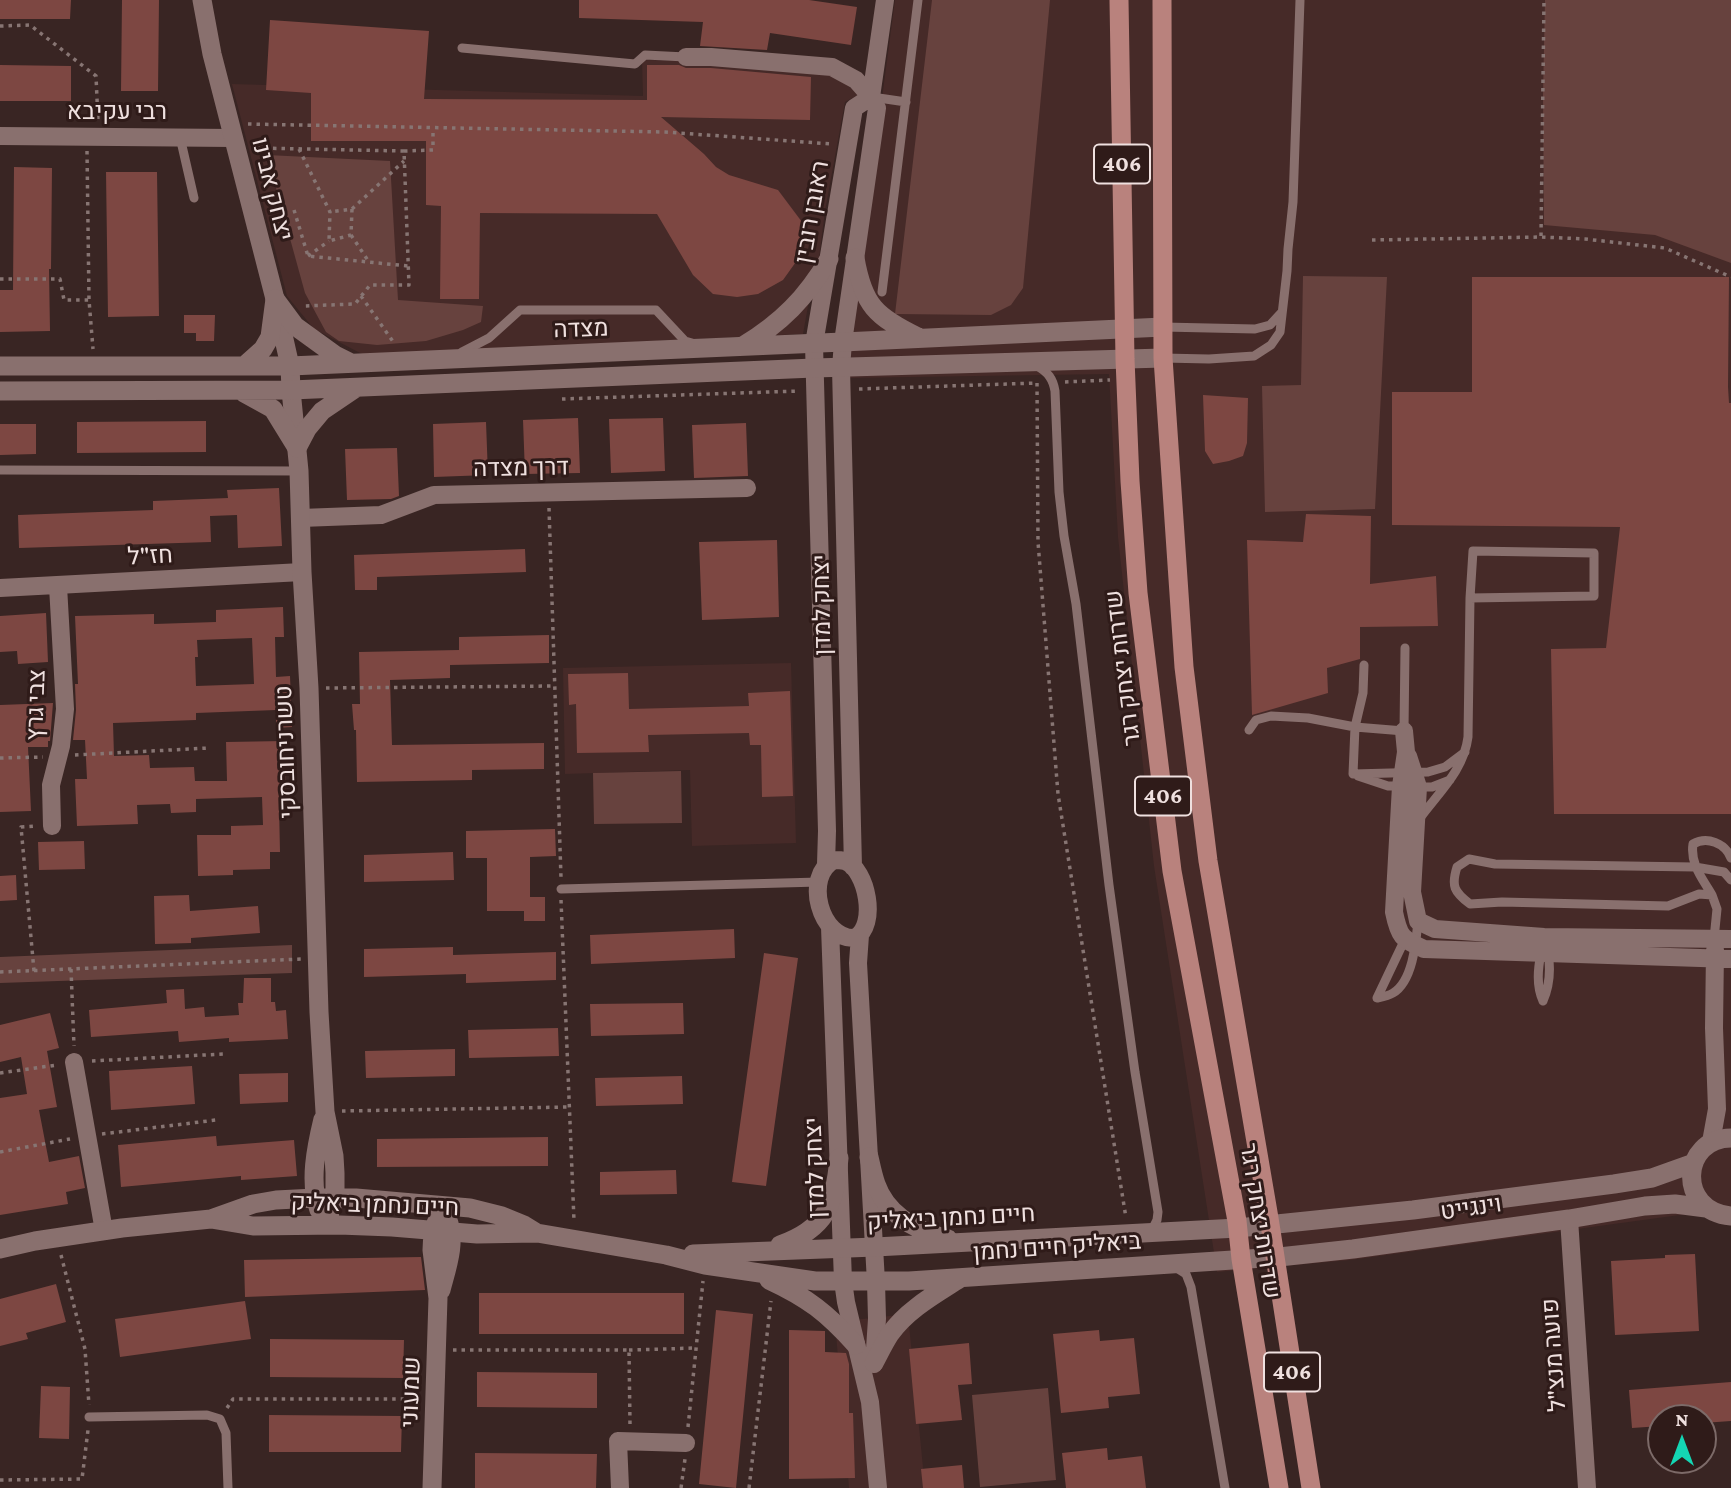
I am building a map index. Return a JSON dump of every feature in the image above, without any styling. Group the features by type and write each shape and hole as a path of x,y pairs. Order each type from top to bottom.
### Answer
{"main road":[{"name":"שדרות יצחק רגר","path":"1119,0 1124,329 1138,593 1172,871 1238,1227 1279,1488"},
{"name":"שדרות יצחק רגר","path":"1162,0 1163,358 1184,667 1208,861 1311,1488"}],"street":[{"name":"יצחק אבינו","path":"202,0 212,54 278,303 290,366 291,390"},
{"name":"ראובן רובין","path":"843,342 877,108 871,97 885,0"},
{"path":"686,57 832,67 856,80 871,97"},
{"name":"ראובן רובין","path":"814,344 854,108 871,97"},
{"name":"רבי עקיבא","path":"0,136 233,136"},
{"path":"743,346 794,307 819,276 829,258"},
{"path":"855,258 861,285 870,304 897,327 922,338"},
{"path":"278,303 295,326 335,355 351,363"},
{"path":"244,366 263,349 270,337 278,303"},
{"name":"מצדה","path":"0,366 290,366 1163,327"},
{"name":"יצחק למדן","path":"843,342 841,368 853,867"},
{"name":"יצחק למדן","path":"814,344 826,864"},
{"name":"מצדה","path":"0,391 291,390 814,368 1163,358"},
{"path":"297,448 307,429 322,411 357,388"},
{"name":"טשרניחובסקי","path":"291,390 299,471 309,688 317,958 326,1112 334,1156 335,1198 325,1225"},
{"path":"241,391 273,409 297,448"},
{"name":"דרך מצדה","path":"300,518 380,515 434,495 747,488"},
{"name":"חז\"ל","path":"0,588 302,572"},
{"name":"צבי גרץ","path":"52,825 51,785 65,709 58,586"},
{"path":"1404,731 1416,823 1412,892 1418,921 1435,929 1545,948 1723,959"},
{"path":"1409,779 1394,912 1396,925 1410,942 1424,949 1545,948 1722,939 1723,959 1714,1028 1717,1109 1711,1142"},
{"path":"860,936 839,936 824,916 819,881 826,864 834,860 843,860 853,867 861,880 867,905 867,924 860,936 858,963 875,1247 877,1319 870,1402 878,1488"},
{"name":"יצחק למדן","path":"830,927 843,1281 845,1302 870,1402"},
{"path":"74,1062 104,1231"},
{"name":"טשרניחובסקי","path":"325,1225 315,1198 316,1154 326,1112"},
{"path":"1706,1208 1692,1187 1694,1163 1711,1142 1731,1138"},
{"path":"869,1157 876,1185 888,1207 922,1231 963,1242"},
{"path":"763,1251 791,1242 808,1233 820,1222 833,1199 839,1158"},
{"name":"וינגייט","path":"1238,1227 1413,1210 1614,1184 1653,1178 1694,1163"},
{"name":"חיים נחמן ביאליק","path":"0,1249 104,1231 211,1219 253,1204 276,1200 315,1198 470,1208 495,1213 537,1233"},
{"name":"וינגייט","path":"1241,1259 1353,1249 1645,1206 1675,1204 1706,1208 1717,1214 1731,1216"},
{"name":"שמעוני","path":"432,1488 438,1298 449,1258 442,1231 444,1206"},
{"name":"חיים נחמן ביאליק","path":"211,1219 253,1226 325,1225 499,1235 537,1233 752,1272 815,1280 876,1282"},
{"name":"פועה מנצ\"ל","path":"1569,1219 1587,1488"},
{"name":"חיים נחמן ביאליק","path":"666,1255 875,1247 1238,1227"},
{"name":"ביאליק חיים נחמן","path":"876,1282 1241,1259"},
{"path":"752,1272 816,1305 856,1345"},
{"path":"874,1363 891,1334 908,1314 962,1278"},
{"path":"620,1488 618,1441 686,1443"}],"lane":[{"path":"882,292 918,0"},
{"path":"1163,358 1254,356 1271,345 1280,332 1293,202 1300,0"},
{"path":"462,48 635,64 645,55 686,57"},
{"path":"871,97 906,102"},
{"path":"180,137 194,198"},
{"path":"441,359 467,351 489,338 520,310 656,310 685,341 704,348"},
{"path":"1163,327 1255,329 1270,325 1283,311"},
{"path":"1029,362 1044,370 1054,382 1059,492 1064,536 1076,604 1135,1072 1158,1212 1155,1227 1151,1232 1137,1233"},
{"path":"0,470 299,471"},
{"path":"1416,823 1457,771 1467,751 1469,598 1473,551 1594,553 1594,596 1469,598"},
{"path":"1249,730 1256,720 1271,716 1308,718 1355,727 1404,731 1405,648"},
{"path":"1353,774 1355,727 1363,694 1364,665"},
{"path":"1353,774 1388,786 1445,766 1467,751"},
{"path":"1353,774 1409,779 1432,787 1450,780"},
{"path":"1722,939 1712,895 1695,867 1693,844 1700,840 1718,843 1729,852 1731,858"},
{"path":"1712,895 1699,894 1668,905 1502,902 1470,904 1457,894 1453,880 1457,867 1469,859 1495,864 1695,867 1724,872 1731,880"},
{"path":"561,889 819,881"},
{"path":"1410,942 1405,981 1393,993 1377,998 1410,942 1418,921"},
{"path":"1167,1264 1184,1271 1191,1287 1225,1488"},
{"path":"89,1418 206,1415 220,1419 226,1433 228,1488"}],"path":[{"path":"1541,237 1544,0"},
{"path":"0,26 30,25 96,76 89,300 95,366"},
{"path":"233,136 299,149 433,150 433,128"},
{"path":"233,136 433,128 665,132 848,145"},
{"path":"299,149 330,212 329,241"},
{"path":"278,303 355,304 370,285 409,285 404,151"},
{"path":"330,212 352,209 404,161"},
{"path":"352,209 351,234 369,262"},
{"path":"294,210 308,256"},
{"path":"308,256 329,241 351,234"},
{"path":"1372,240 1541,237 1584,239 1665,248 1731,277"},
{"path":"308,256 409,266"},
{"path":"0,279 60,279 64,300 89,300"},
{"path":"361,296 406,361"},
{"path":"842,390 1116,380"},
{"path":"1037,383 1038,542 1058,794 1137,1233"},
{"path":"551,399 815,391"},
{"path":"549,492 575,1239"},
{"path":"309,688 555,686"},
{"path":"0,758 209,748"},
{"path":"34,971 21,827 52,825"},
{"path":"0,972 317,958"},
{"path":"71,969 74,1062"},
{"path":"0,1073 74,1062 223,1054"},
{"path":"326,1112 570,1107"},
{"path":"0,1152 87,1136 216,1120"},
{"path":"0,1480 82,1479 89,1418 85,1349 56,1238"},
{"path":"681,1488 705,1265"},
{"path":"750,1488 774,1282"},
{"path":"437,1350 696,1348"},
{"path":"629,1350 630,1441"},
{"path":"220,1419 233,1399 435,1399"}],"shaded area":[{"path":"895,0 1731,0 1731,1208 1350,1260 1217,1272 1154,866 1118,537 1109,374 845,378"},
{"path":"932,0 1050,0 1023,288 1011,305 991,315 895,314"},
{"path":"1545,0 1731,0 1731,263 1655,235 1544,225"},
{"path":"642,60 732,61 833,76 860,94 845,102 819,258 816,261 803,334 364,355 314,329 287,296 232,84 643,96"},
{"path":"267,155 390,161 398,300 483,306 481,322 426,341 377,345 339,341 326,332 305,293"},
{"path":"1303,276 1387,277 1375,509 1265,512 1262,386 1301,385"},
{"path":"791,663 796,843 692,846 690,770 565,774 563,668"},
{"path":"681,771 682,823 594,824 593,773"},
{"path":"292,945 292,973 0,983 0,957"},
{"path":"908,1314 925,1488 849,1488 835,1322"},
{"path":"1048,1388 1056,1480 980,1487 972,1395"}],"building":[{"path":"0,0 71,0 70,19 0,19"},
{"path":"122,0 159,0 158,91 121,91"},
{"path":"579,0 809,0 857,7 851,45 770,33 767,50 700,46 703,22 579,18"},
{"path":"270,20 429,31 424,99 647,100 647,65 679,65 686,68 811,77 810,120 661,117 716,167 729,175 778,190 802,222 804,239 798,259 783,280 758,294 737,297 713,294 693,275 657,214 480,213 479,299 440,299 441,206 426,205 426,141 311,141 311,93 266,90"},
{"path":"0,65 71,66 71,101 0,101"},
{"path":"14,167 52,168 50,331 0,332 0,290 13,290"},
{"path":"106,172 157,172 159,316 108,317"},
{"path":"1472,277 1729,277 1731,814 1554,814 1551,649 1606,648 1620,527 1392,525 1392,392 1472,392"},
{"path":"184,315 215,315 214,341 196,341 196,333 184,333"},
{"path":"1203,395 1248,398 1247,443 1243,456 1213,464 1205,451"},
{"path":"578,418 580,473 525,474 523,420"},
{"path":"663,418 665,471 611,473 609,419"},
{"path":"206,421 206,452 77,453 77,422"},
{"path":"486,422 488,475 434,477 433,424"},
{"path":"746,423 748,476 694,478 692,425"},
{"path":"0,424 36,424 36,454 0,455"},
{"path":"397,448 399,496 391,499 347,500 345,449"},
{"path":"279,488 282,546 238,548 237,515 210,516 211,542 19,548 18,515 153,510 153,501 228,498 227,490"},
{"path":"1306,514 1371,516 1370,584 1436,576 1438,626 1360,627 1360,659 1327,668 1328,693 1252,715 1247,540 1303,542"},
{"path":"777,540 779,617 702,620 699,542"},
{"path":"525,549 526,572 377,577 377,590 355,590 354,555"},
{"path":"283,607 284,637 275,637 276,677 290,676 292,727 276,728 276,710 196,713 196,720 113,723 114,756 149,755 150,768 194,767 195,781 227,781 226,742 284,741 286,805 279,805 280,852 270,852 270,869 233,870 233,875 198,876 197,835 231,835 231,826 263,825 262,797 196,799 196,812 171,813 170,804 137,805 138,824 77,826 75,779 87,779 85,740 73,740 75,684 78,684 75,616 154,614 154,624 216,622 216,610","holes":["252,638 254,684 196,686 197,640"]},
{"path":"46,613 48,662 18,664 17,651 0,652 0,616"},
{"path":"549,635 549,663 450,665 450,678 390,680 392,745 544,743 544,769 472,770 472,780 357,782 356,730 352,704 360,704 359,652 459,650 459,637"},
{"path":"628,673 629,709 749,706 748,693 790,691 793,796 762,797 761,745 750,745 749,733 648,735 649,752 577,753 576,704 569,705 568,674"},
{"path":"53,703 48,747 28,747 31,811 0,812 0,705"},
{"path":"555,829 556,856 530,857 530,897 545,897 545,921 524,921 524,911 487,911 487,858 466,858 466,831"},
{"path":"84,841 85,869 39,870 38,842"},
{"path":"453,852 454,880 364,882 364,855"},
{"path":"16,875 17,900 0,901 0,876"},
{"path":"189,895 190,911 258,906 260,933 191,938 191,943 155,944 154,896"},
{"path":"734,929 735,958 591,964 590,935"},
{"path":"453,947 453,955 556,952 556,980 466,983 466,974 364,977 364,949"},
{"path":"764,953 798,958 766,1186 732,1182"},
{"path":"244,978 271,978 271,1002 275,1002 276,1011 286,1010 288,1039 229,1042 229,1038 179,1042 178,1031 91,1037 89,1010 167,1003 166,990 184,989 185,1009 204,1007 205,1017 239,1015 238,1003 243,1003"},
{"path":"683,1003 684,1034 591,1036 590,1004"},
{"path":"50,1013 59,1048 47,1051 57,1107 39,1110 49,1162 79,1156 85,1188 66,1192 68,1204 0,1215 0,1098 27,1094 21,1057 0,1062 0,1025"},
{"path":"558,1028 559,1056 469,1058 468,1030"},
{"path":"455,1049 455,1076 366,1078 365,1051"},
{"path":"192,1066 195,1104 111,1110 109,1071"},
{"path":"288,1073 288,1102 240,1104 239,1074"},
{"path":"682,1076 683,1104 596,1106 595,1078"},
{"path":"216,1136 217,1146 294,1140 297,1176 241,1180 241,1176 121,1187 118,1145"},
{"path":"548,1137 548,1166 377,1167 377,1139"},
{"path":"676,1170 677,1194 600,1195 600,1172"},
{"path":"1695,1254 1699,1331 1615,1335 1611,1261"},
{"path":"421,1257 425,1290 245,1297 244,1260"},
{"path":"56,1284 66,1322 26,1333 28,1339 0,1346 0,1299"},
{"path":"479,1293 684,1293 684,1334 479,1334"},
{"path":"245,1301 251,1339 120,1357 115,1319"},
{"path":"716,1310 753,1314 736,1488 699,1484"},
{"path":"789,1330 825,1331 825,1352 846,1353 849,1364 849,1413 853,1413 855,1478 789,1479"},
{"path":"1099,1330 1100,1341 1134,1338 1140,1394 1108,1397 1109,1408 1061,1413 1053,1334"},
{"path":"270,1339 404,1340 403,1378 270,1377"},
{"path":"969,1343 972,1384 958,1385 962,1420 916,1424 909,1349"},
{"path":"477,1372 597,1373 597,1408 477,1407"},
{"path":"1731,1382 1731,1421 1717,1422 1717,1404 1647,1404 1647,1427 1632,1428 1629,1390"},
{"path":"41,1386 70,1387 69,1439 39,1438"},
{"path":"269,1415 402,1416 401,1452 269,1452"},
{"path":"1107,1448 1108,1460 1142,1456 1146,1488 1066,1488 1062,1453"},
{"path":"475,1453 597,1454 596,1488 475,1488"},
{"path":"962,1465 964,1488 923,1488 921,1469"}]}
